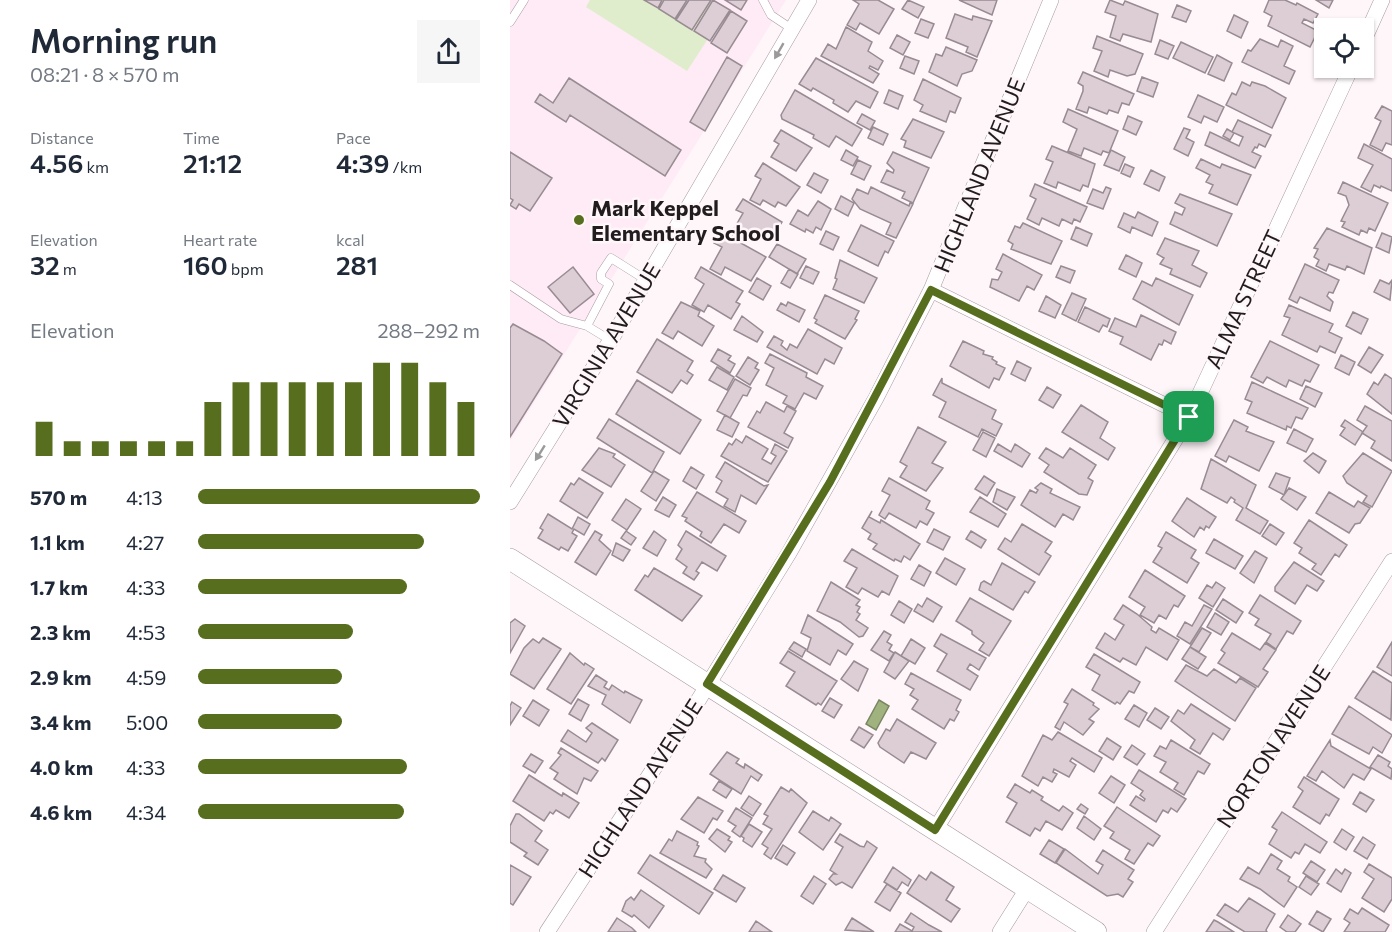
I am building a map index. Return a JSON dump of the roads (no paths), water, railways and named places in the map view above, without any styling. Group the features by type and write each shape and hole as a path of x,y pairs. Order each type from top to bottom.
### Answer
{"street":[{"name":"VIRGINIA AVENUE","path":"510,502 646,280 809,0"},
{"name":"HIGHLAND AVENUE","path":"547,932 707,684 830,482 931,290 1051,0"},
{"path":"1374,18 1382,0"},
{"name":"ALMA STREET","path":"935,830 1189,417 1346,78"},
{"path":"931,290 1189,417"},
{"path":"510,560 1096,932"},
{"name":"NORTON AVENUE","path":"1154,932 1392,561"},
{"path":"1000,932 1028,889"}],"lane":[{"path":"510,22 524,0"},
{"path":"763,0 771,15 792,28"},
{"path":"587,326 609,284 601,279 601,273 611,258 646,280"},
{"path":"510,285 561,319 587,326 610,340"}],"place":[{"name":"Mark Keppel Elementary School","path":"579,220"}]}
